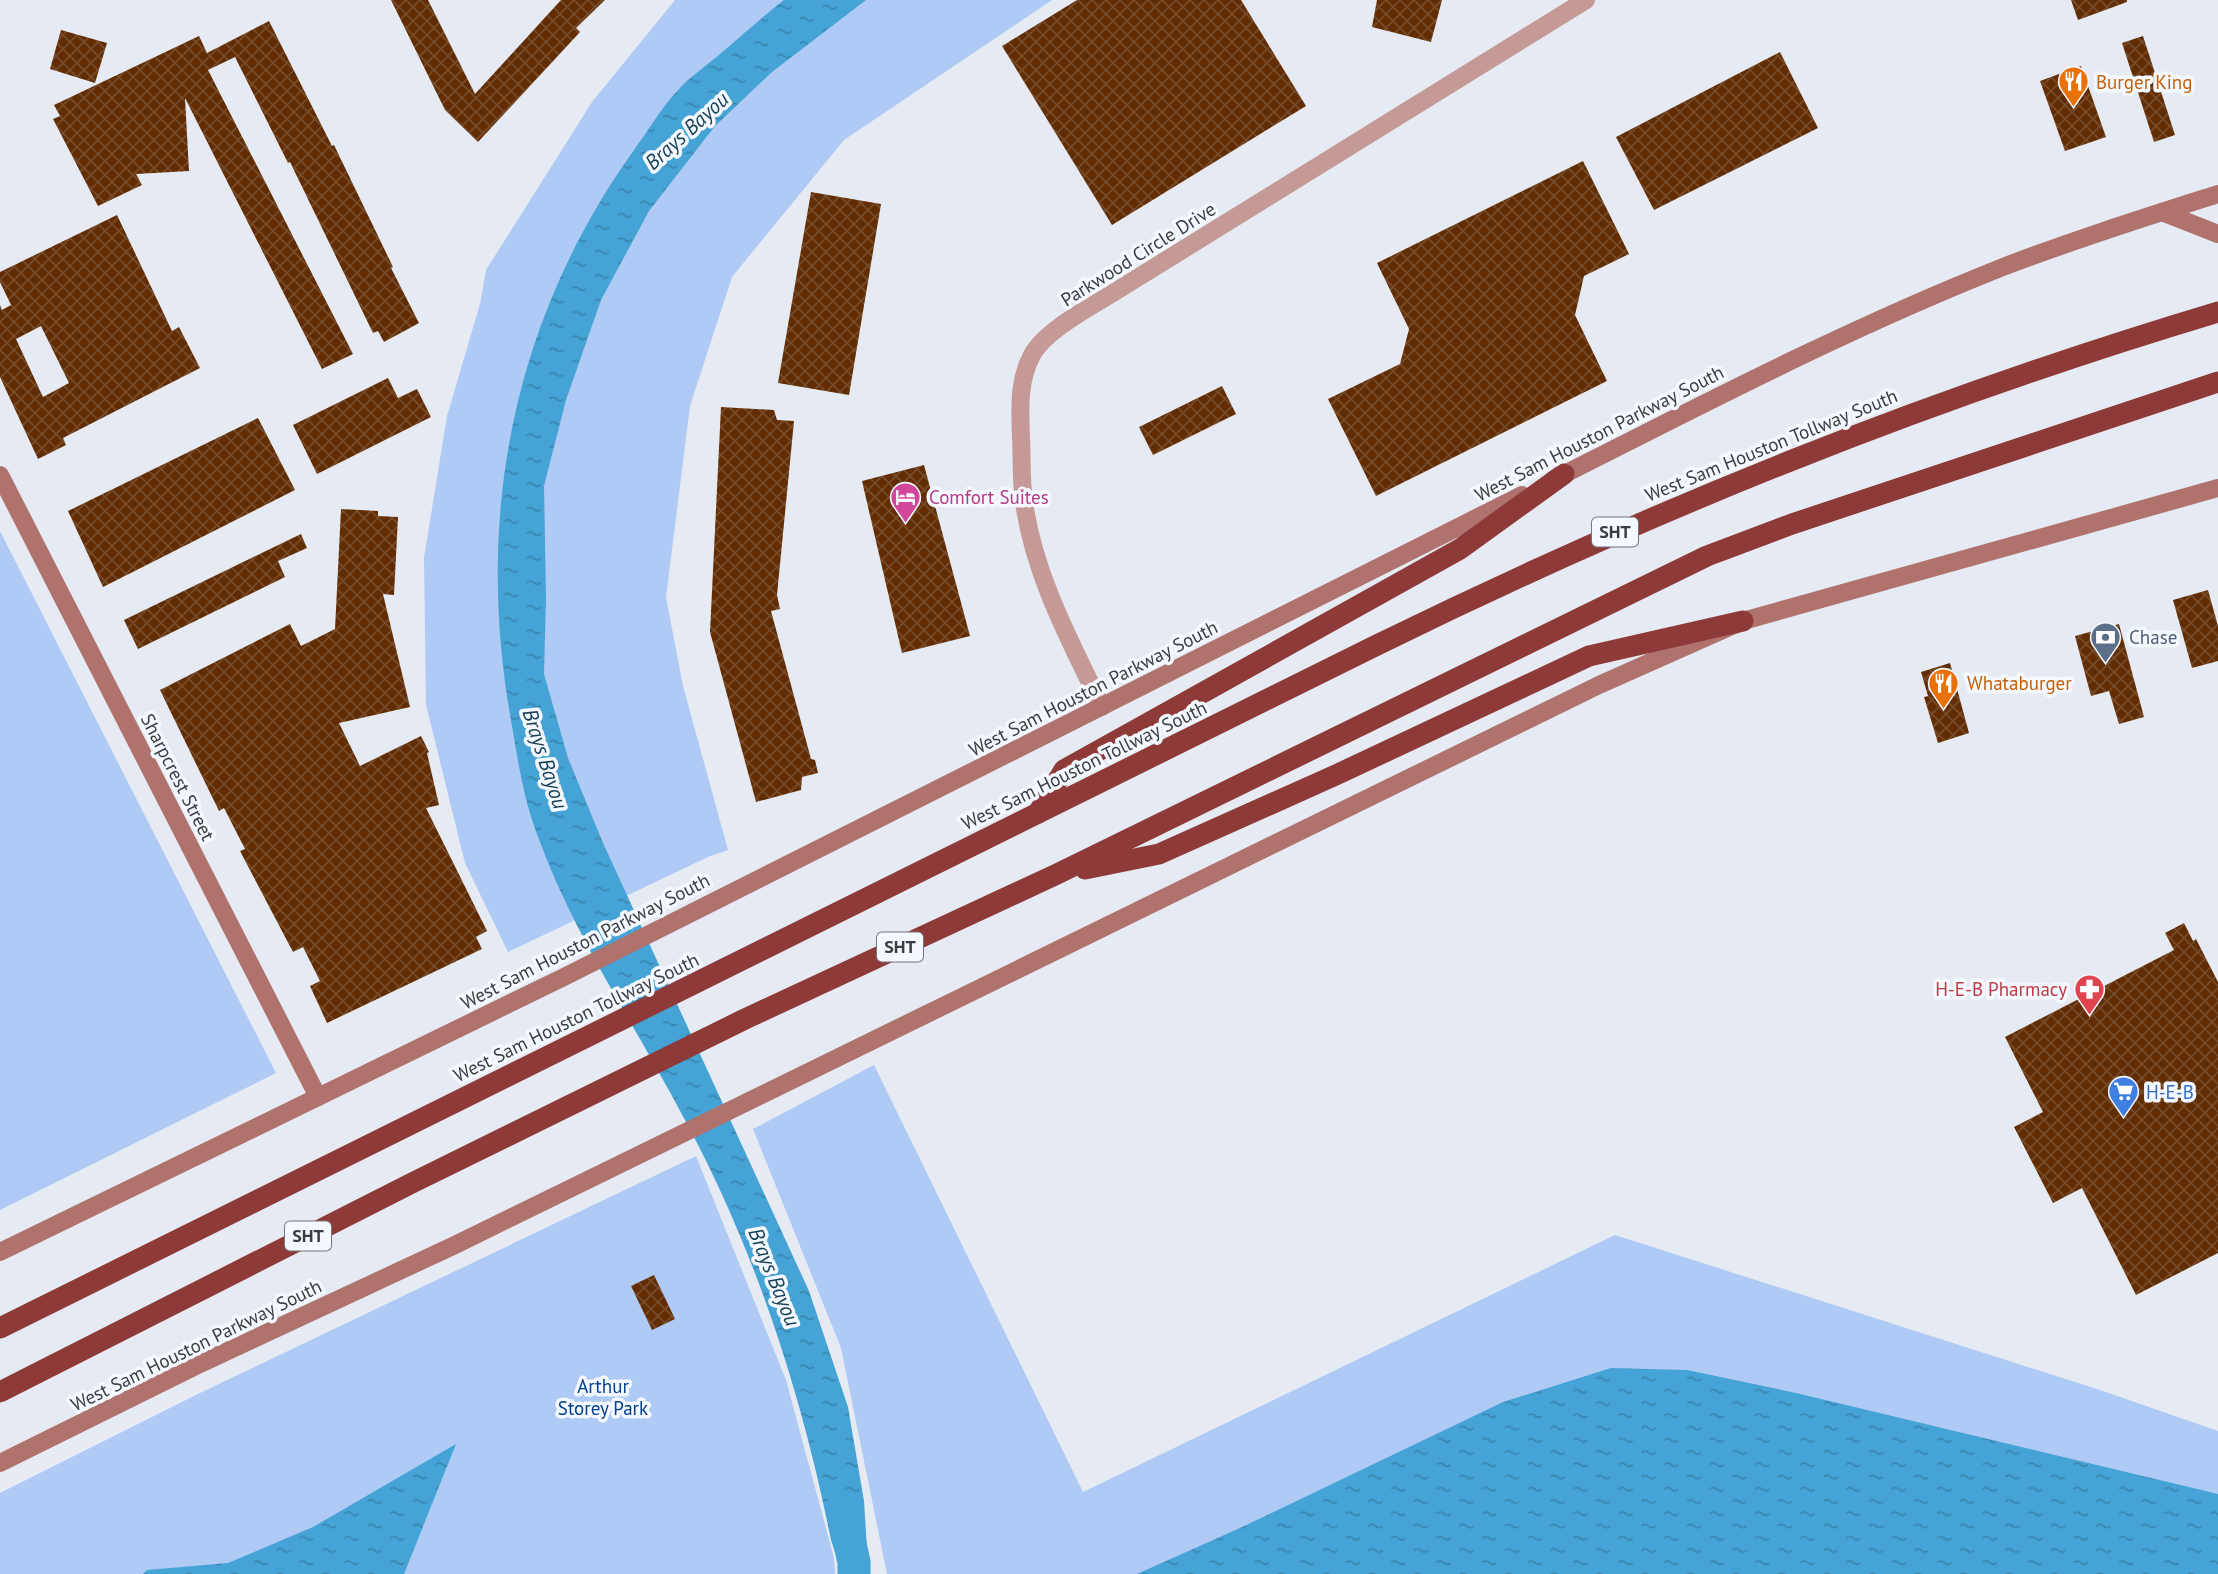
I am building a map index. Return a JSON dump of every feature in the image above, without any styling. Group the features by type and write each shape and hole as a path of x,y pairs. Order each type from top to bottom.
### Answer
{"highway":[{"name":"West Sam Houston Tollway South","path":"0,1328 1498,586 1684,502 1809,451 1968,392 2218,312"},
{"name":"SHT","path":"0,1392 414,1182 745,1019 1055,875 1707,556 1792,524 2218,383"},
{"path":"1038,813 1064,770 1460,549 1564,474"},
{"path":"1055,875 1159,854 1338,774 1589,656 1743,621"}],"main road":[{"path":"2180,206 2218,181"},
{"name":"West Sam Houston Parkway South","path":"0,1252 564,977 1665,423 1857,331 2003,268 2218,194"},
{"path":"2162,212 2218,234"},
{"name":"Sharpcrest Street","path":"0,475 318,1097"},
{"name":"West Sam Houston Parkway South","path":"0,1463 202,1363 455,1245 1599,685 1743,621 2218,488"}],"street":[{"name":"Parkwood Circle Drive","path":"1102,707 1061,623 1041,573 1024,502 1019,404 1024,373 1033,354 1045,337 1121,288 1586,0"}],"green space":[{"path":"675,0 1052,0 844,140 732,277 690,406 666,597 683,686 728,850 508,952 465,863 426,705 424,558 447,416 480,304 486,270 592,102"},
{"path":"0,531 276,1073 0,1210"},
{"path":"874,1065 1083,1492 1615,1235 2100,1390 2218,1431 2218,1574 887,1574 841,1348 753,1129"},
{"name":"Arthur Storey Park","path":"696,1156 786,1380 834,1558 835,1574 0,1574 0,1493 198,1394"}],"water":[{"path":"784,0 866,0 772,72 715,126 649,211 601,300 566,400 544,486 544,674 568,758 603,843 809,1291 848,1407 864,1501 867,1549 836,1555 791,1378 755,1273 734,1222 667,1086 587,945 552,872 532,821 512,726 501,649 498,573 501,499 513,425 531,354 558,284 592,216 667,102 689,79"},
{"path":"1611,1368 1687,1370 1796,1393 2218,1494 2218,1574 1137,1574 1240,1528 1503,1402"},
{"path":"456,1444 404,1574 143,1574 147,1570 228,1563 313,1527"}],"building":[{"path":"391,0 428,0 475,94 561,0 605,0 576,28 580,32 478,142 445,110"},
{"path":"1077,0 1241,0 1306,106 1112,225 1002,46"},
{"path":"1377,0 1442,0 1431,42 1372,27"},
{"path":"2071,0 2127,0 2127,2 2078,20"},
{"path":"269,21 332,146 334,145 419,323 384,342 378,331 373,333 290,162 288,163 235,57 208,70 353,354 322,369 185,98 189,171 136,174 142,185 98,206 53,119 60,116 54,105 199,36 207,53"},
{"path":"61,30 107,43 95,83 50,69"},
{"path":"2143,36 2175,135 2154,142 2122,43"},
{"path":"1780,52 1818,128 1654,210 1616,137"},
{"name":"Burger King","path":"2081,66 2106,137 2065,151 2040,81"},
{"path":"1583,161 1629,254 1584,276 1575,315 1607,381 1376,496 1328,399 1400,364 1409,329 1377,263"},
{"path":"811,192 881,204 849,395 778,383"},
{"path":"117,215 172,331 179,327 200,368 63,438 66,445 38,459 0,377 0,305 2,310 11,305 0,282 0,272","holes":["41,326 69,383 43,397 16,339"]},
{"path":"388,378 398,398 417,389 431,417 317,474 293,425"},
{"path":"1222,386 1236,414 1153,455 1139,427"},
{"path":"721,407 774,410 777,420 794,421 777,595 780,609 771,611 811,759 815,760 818,773 802,777 801,790 756,802 710,632"},
{"path":"258,418 295,490 103,587 68,511"},
{"name":"Comfort Suites","path":"924,465 970,636 902,653 862,481"},
{"path":"341,509 378,511 378,516 398,517 394,595 383,594 410,707 339,723 360,766 421,736 429,752 427,753 439,805 426,808 487,931 476,937 482,949 327,1023 310,986 320,981 303,947 293,952 240,851 245,849 224,808 219,811 160,690 290,624 301,646 335,629"},
{"path":"301,534 307,548 278,561 285,577 138,649 124,620"},
{"path":"2208,590 2218,626 2218,661 2192,668 2173,600"},
{"name":"Chase","path":"2119,624 2144,717 2119,724 2109,691 2091,696 2075,636"},
{"name":"Whataburger","path":"1950,663 1969,733 1938,743 1924,697 1928,696 1921,672"},
{"name":"H-E-B","path":"2184,923 2193,941 2196,939 2218,982 2218,1253 2136,1295 2082,1188 2053,1203 2014,1127 2043,1112 2005,1037 2174,950 2165,933"},
{"path":"654,1275 675,1319 652,1330 631,1286"}],"waterway":[{"name":"Brays Bayou","path":"842,1508 854,1562 854,1574"}],"place":[{"name":"Burger King","path":"2073,109"},
{"name":"Comfort Suites","path":"906,524"},
{"name":"Chase","path":"2106,664"},
{"name":"Whataburger","path":"1944,710"},
{"name":"H-E-B Pharmacy","path":"2090,1016"},
{"name":"H-E-B","path":"2123,1119"}]}
